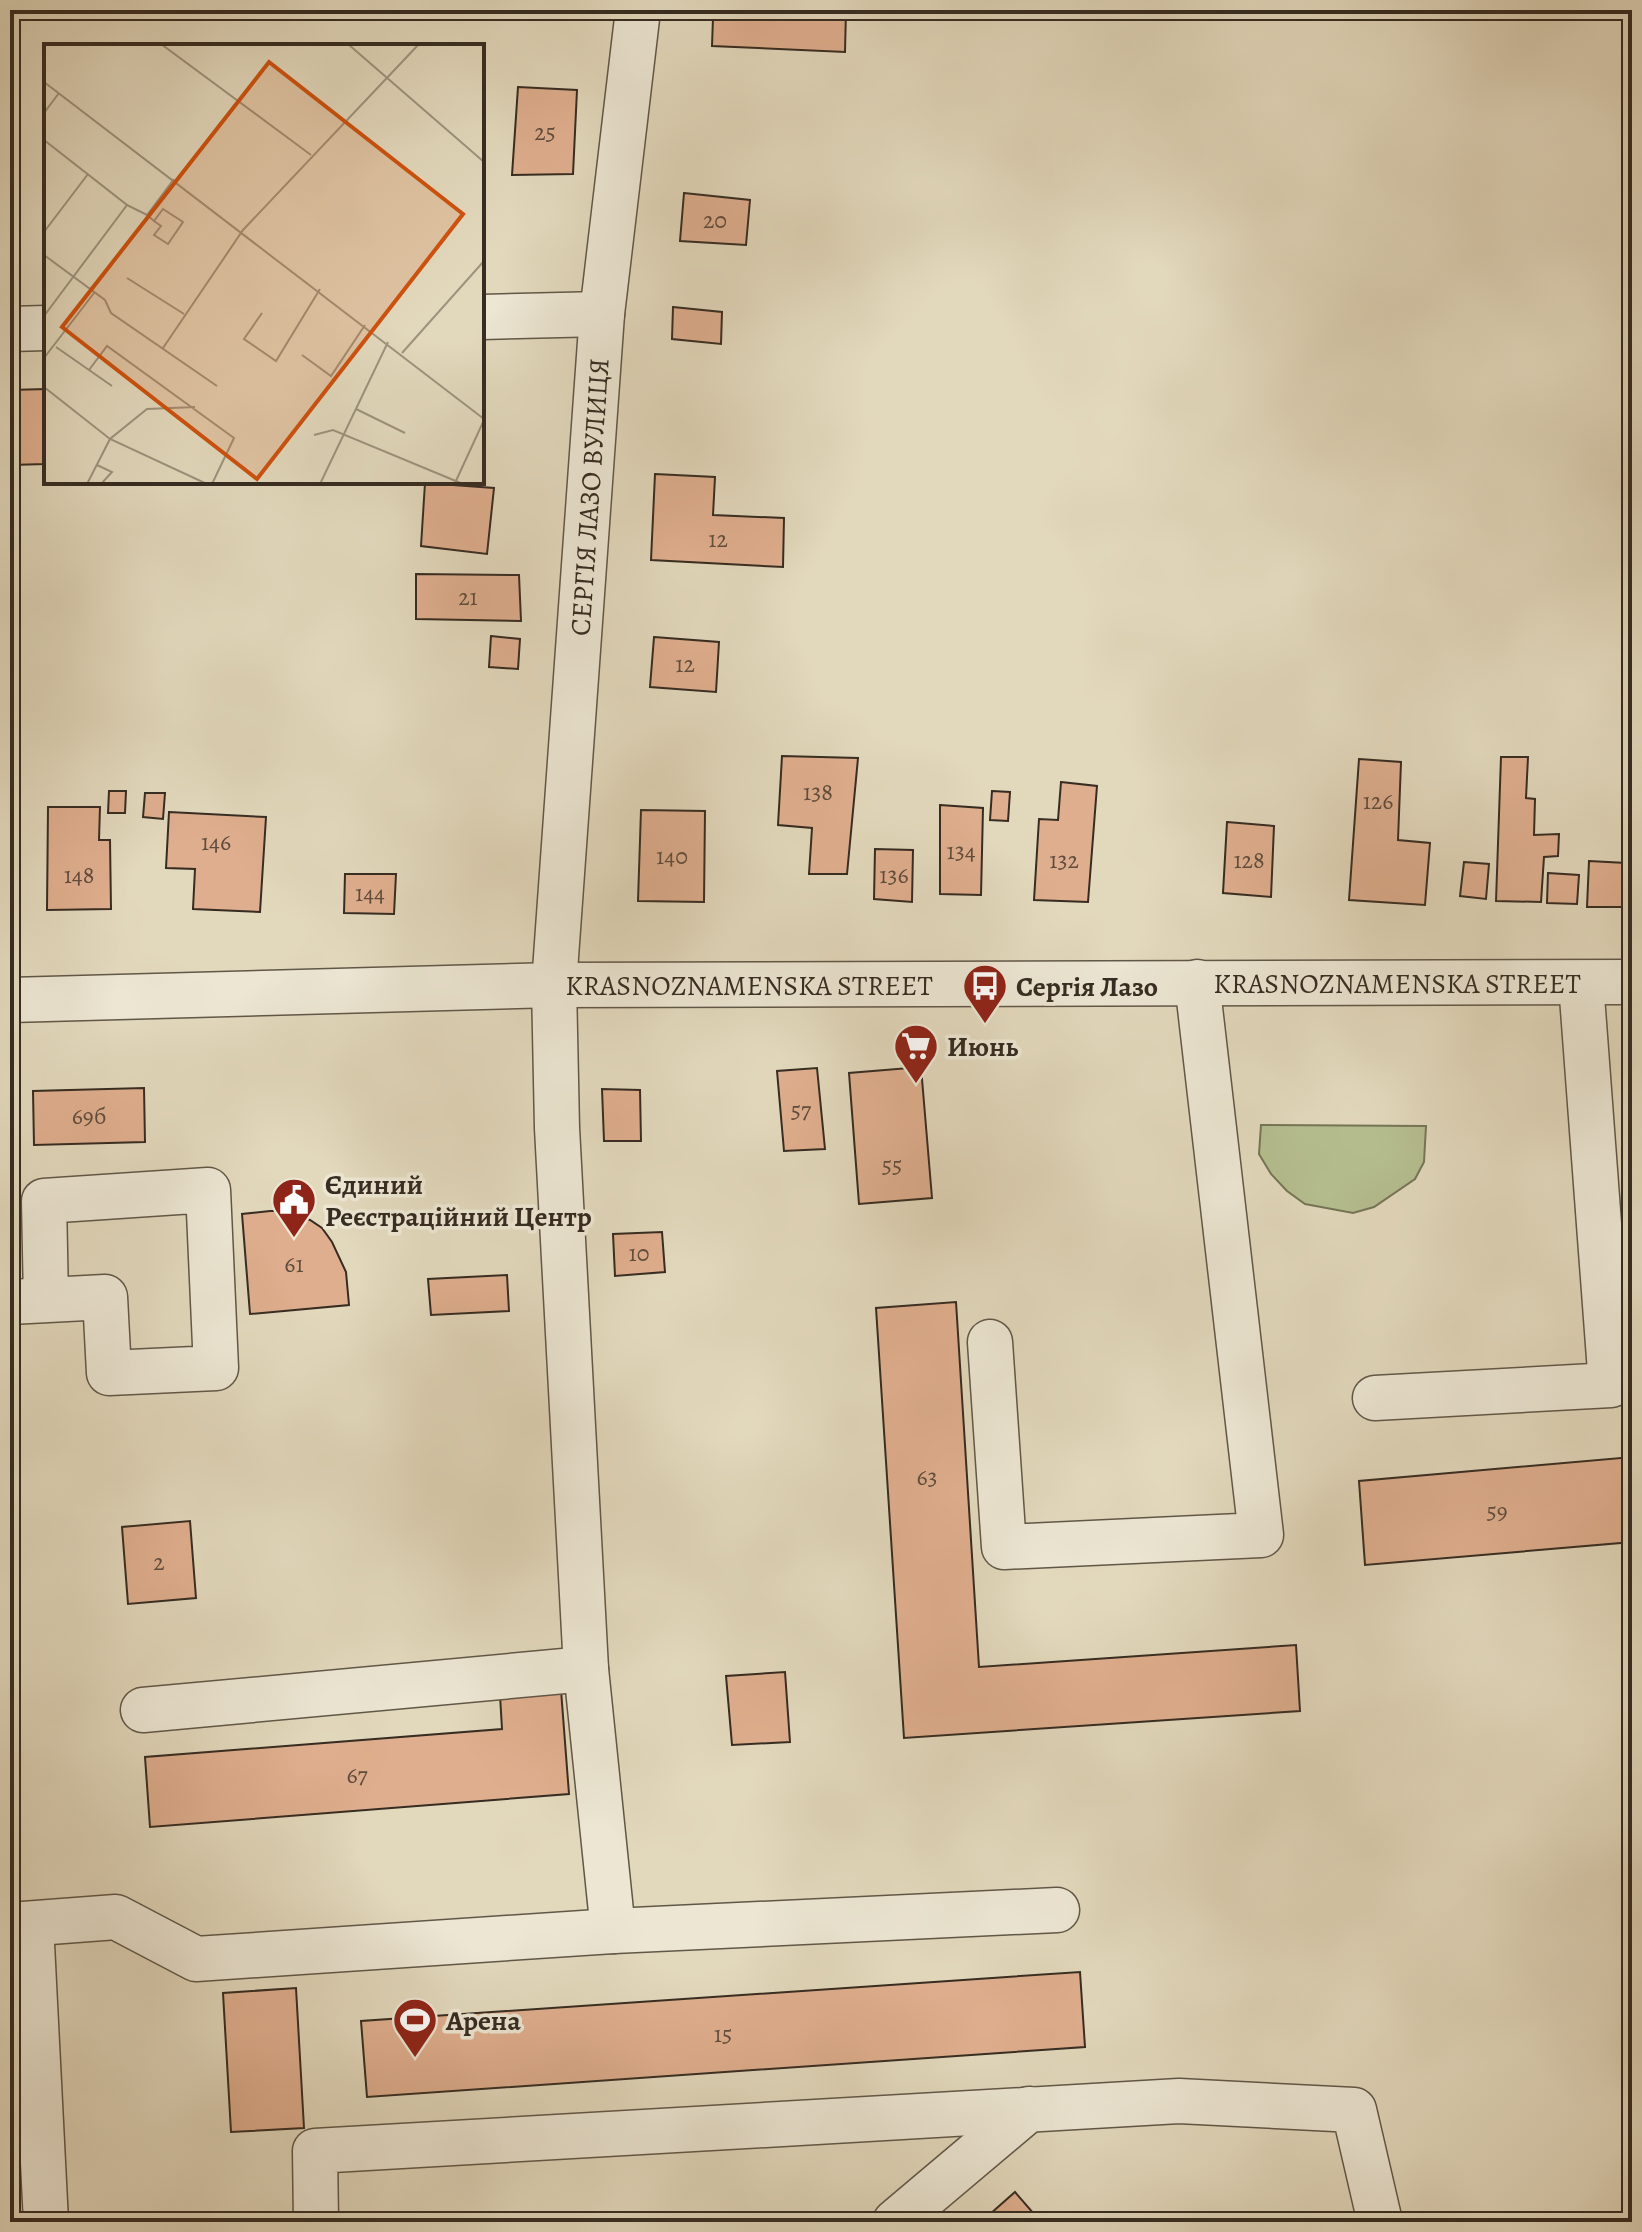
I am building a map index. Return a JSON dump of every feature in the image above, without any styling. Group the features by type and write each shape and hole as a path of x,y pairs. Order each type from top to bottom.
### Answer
{"street":[{"name":"СЕРГІЯ ЛАЗО ВУЛИЦЯ","path":"613,1931 586,1669 557,1128 554,985 602,314 638,10"},
{"path":"484,317 602,314"},
{"path":"10,329 44,328"},
{"path":"990,1342 1004,1547 1261,1535 1197,982"},
{"name":"KRASNOZNAMENSKA STREET","path":"10,1000 554,985 1632,982"},
{"path":"1375,1398 1611,1385 1581,983"},
{"path":"208,1190 216,1368 109,1373 105,1297 28,1301 44,1201 208,1190"},
{"path":"143,1710 586,1669"},
{"path":"46,2222 20,1924 116,1917 196,1959 613,1931 1057,1910"},
{"path":"316,2222 315,2151 1179,2101 1354,2110 1380,2222"},
{"path":"895,2222 1029,2109"}],"green space":[{"path":"1261,1125 1426,1126 1424,1162 1415,1179 1374,1207 1353,1213 1305,1204 1271,1174 1259,1154"}],"building":[{"path":"797,10 846,10 845,52 712,46 713,18 797,20"},
{"path":"518,87 577,90 573,174 512,175"},
{"path":"1632,187 1632,272 1628,271"},
{"path":"684,193 750,200 746,245 680,241"},
{"path":"673,307 722,312 721,344 672,339"},
{"path":"44,389 44,464 10,465 10,390"},
{"path":"655,474 715,477 713,515 784,518 783,567 651,560"},
{"path":"425,484 494,488 487,554 421,546"},
{"path":"416,574 519,575 521,621 416,619"},
{"path":"491,636 520,639 518,669 489,667"},
{"path":"654,637 719,642 716,692 650,687"},
{"path":"782,756 858,758 847,874 809,874 812,828 778,825"},
{"path":"1501,757 1528,757 1526,798 1535,799 1534,835 1559,834 1558,856 1544,857 1541,902 1496,901"},
{"path":"1359,759 1401,762 1398,840 1430,843 1425,905 1349,900"},
{"path":"1061,782 1097,786 1088,902 1034,900 1039,819 1058,820"},
{"path":"109,791 126,791 125,813 108,813"},
{"path":"992,791 1010,792 1008,821 990,820"},
{"path":"145,793 165,793 163,819 143,817"},
{"path":"940,805 983,808 981,895 940,894"},
{"path":"48,807 100,807 99,840 110,840 111,909 47,910"},
{"path":"641,810 705,811 704,902 638,901"},
{"path":"169,812 266,817 260,912 193,909 195,869 166,868"},
{"path":"1227,822 1274,826 1271,897 1223,893"},
{"path":"875,849 913,850 912,902 874,899"},
{"path":"1589,861 1626,863 1623,907 1587,907"},
{"path":"1464,862 1489,864 1486,899 1460,896"},
{"path":"1548,873 1579,875 1577,904 1547,903"},
{"path":"345,874 396,874 394,914 344,913"},
{"path":"921,1067 932,1198 859,1204 849,1073"},
{"path":"817,1068 825,1149 784,1151 777,1071"},
{"path":"144,1088 145,1142 34,1145 33,1091"},
{"path":"602,1089 640,1090 641,1141 604,1141"},
{"path":"270,1211 297,1215 322,1228 346,1272 349,1305 250,1314 242,1214"},
{"path":"662,1232 665,1272 615,1276 613,1234"},
{"path":"507,1275 509,1311 431,1315 428,1279"},
{"path":"956,1302 979,1667 1296,1645 1300,1711 904,1738 876,1308"},
{"path":"1632,1457 1632,1542 1365,1565 1359,1481"},
{"path":"190,1521 196,1598 128,1604 122,1527"},
{"path":"785,1672 790,1742 732,1745 726,1676"},
{"path":"561,1690 569,1794 150,1827 145,1757 502,1729 500,1695"},
{"path":"1080,1972 1085,2047 367,2097 361,2021"},
{"path":"296,1988 304,2128 231,2132 223,1993"},
{"path":"1015,2192 1041,2222 981,2222"}],"place":[{"name":"Сергія Лазо","path":"985,1025"},
{"name":"Июнь","path":"916,1085"},
{"name":"Єдиний Реєстраційний Центр","path":"294,1239"},
{"name":"Арена","path":"415,2059"}]}
